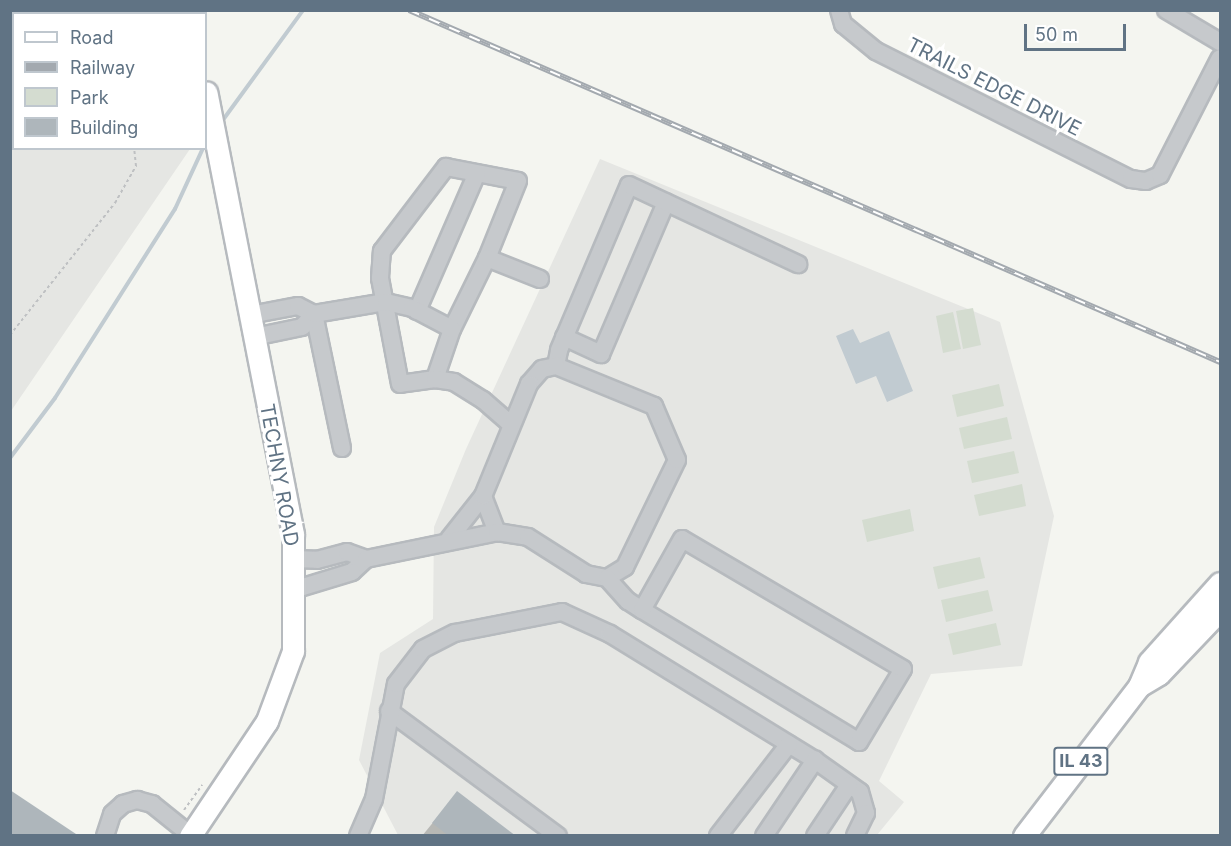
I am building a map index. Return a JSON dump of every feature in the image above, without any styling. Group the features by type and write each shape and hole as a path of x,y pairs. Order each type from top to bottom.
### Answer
{"main road":[{"name":"TECHNY ROAD","path":"187,832 267,721 293,651 293,534 207,101"},
{"name":"IL 43","path":"1024,836 1139,686 1149,662 1221,583"},
{"name":"IL 43","path":"1139,686 1159,674 1221,610"}],"street":[{"name":"TRAILS EDGE DRIVE","path":"838,10 843,24 876,51 1131,179 1146,181 1160,176 1221,58"},
{"path":"1166,10 1221,42"},
{"path":"435,379 452,329 487,258 518,181 446,167 396,228 382,251 380,278 400,384 435,379 454,382 483,400 512,425"},
{"path":"417,310 477,173"},
{"path":"556,366 564,337 629,185 798,264"},
{"path":"564,337 601,354 666,202"},
{"path":"487,258 540,279"},
{"path":"250,315 298,306 314,314 386,302 417,310 452,329"},
{"path":"254,337 302,327 314,314"},
{"path":"314,314 342,448"},
{"path":"449,539 483,496 529,384 542,369 556,366 654,406 677,460 625,567 607,578"},
{"path":"483,496 496,532"},
{"path":"293,590 352,572 366,559 449,539 496,532 528,537 586,574 607,578 628,601 859,742 903,669 682,540 642,609"},
{"path":"293,559 317,560 347,552 366,559"},
{"path":"358,836 374,799 389,711 396,684 423,649 454,633 562,612 602,629 815,760 860,792 866,813 855,836"},
{"path":"389,711 558,836"},
{"path":"718,836 789,744"},
{"path":"764,836 815,760"},
{"path":"815,836 849,784"},
{"path":"105,836 112,814 123,804 137,800 152,804 187,832"}],"path":[{"path":"10,335 115,203 136,166 134,150"},
{"path":"187,832 206,778"}],"shaded area":[{"path":"11,10 120,12 12,12 12,150 189,150 11,411"},
{"path":"600,159 1000,322 1054,516 1022,666 931,674 879,781 904,802 877,835 398,835 359,760 380,653 433,619 434,527 466,449"},
{"path":"853,329 860,343 889,331 913,391 887,402 876,376 856,384 836,336"}],"green space":[{"path":"973,308 981,345 963,349 956,311"},
{"path":"953,312 961,349 943,353 936,316"},
{"path":"999,384 1004,406 957,417 952,395"},
{"path":"1007,417 1012,439 964,449 959,428"},
{"path":"1014,451 1019,473 972,483 967,461"},
{"path":"1022,484 1026,506 979,516 974,495"},
{"path":"910,509 914,531 867,542 862,520"},
{"path":"980,557 985,578 938,589 933,567"},
{"path":"988,590 993,611 946,622 941,600"},
{"path":"996,623 1001,645 953,655 948,634"}],"building":[{"path":"10,790 79,836 10,836"},
{"path":"457,791 516,836 449,836 432,823"}],"waterway":[{"path":"220,124 303,10"},
{"path":"10,458 55,398 175,209 202,150"}],"railway":[{"path":"409,10 1220,362"}]}
